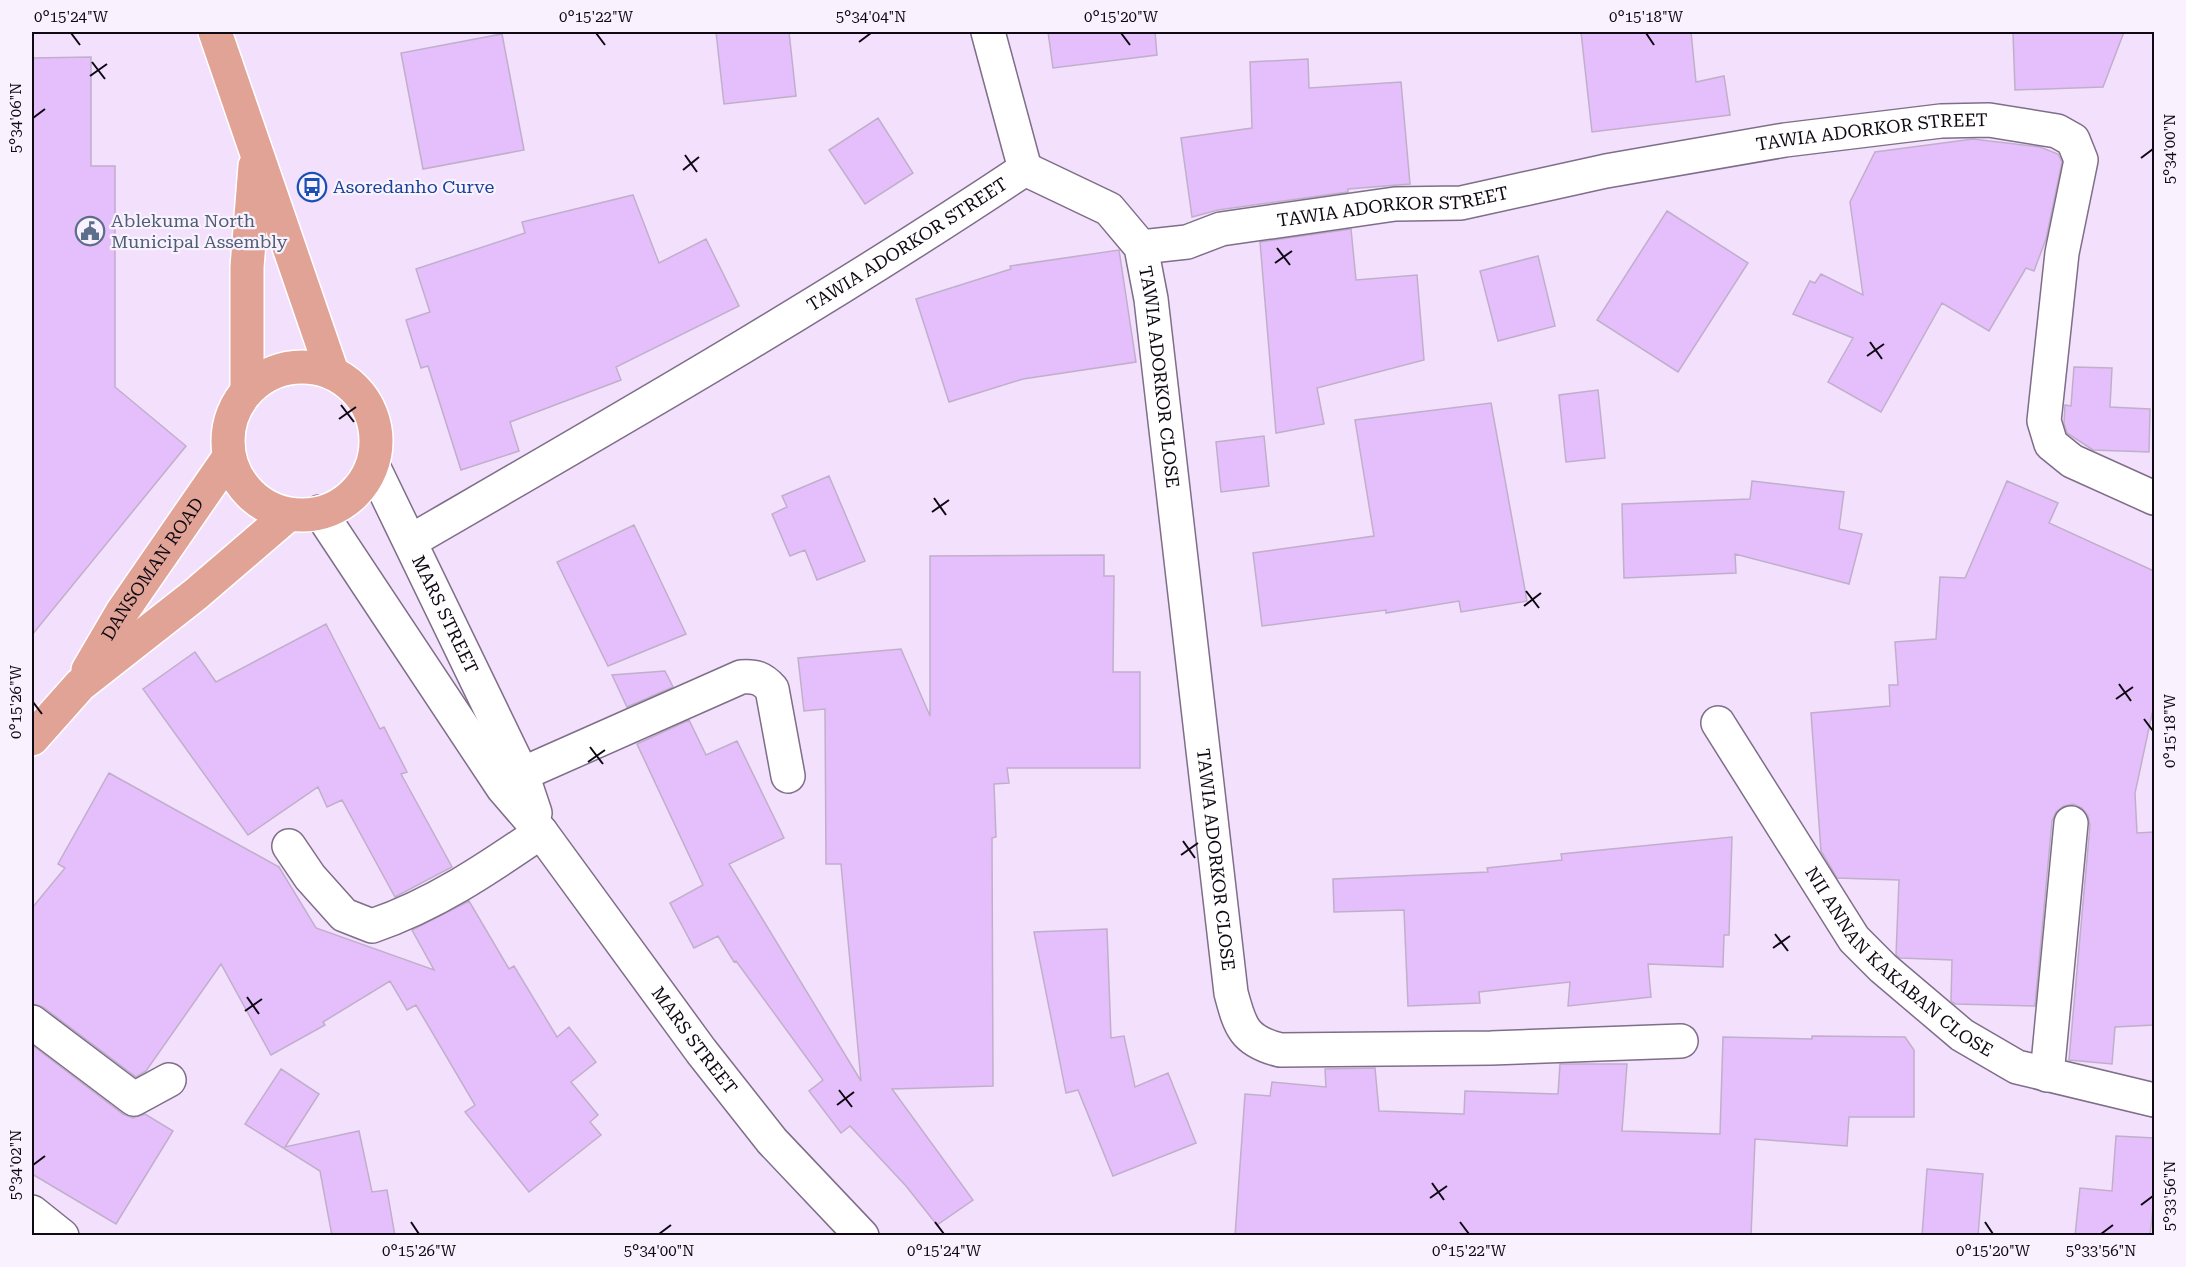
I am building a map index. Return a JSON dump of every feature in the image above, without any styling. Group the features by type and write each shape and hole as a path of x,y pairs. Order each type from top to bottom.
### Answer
{"main road":[{"path":"215,32 332,372"},
{"path":"248,391 247,267 256,152"},
{"path":"310,367 332,372 351,384 366,401 374,422 377,444 373,466 360,488 341,505 320,512 288,515 261,504 240,483 229,457 228,434 234,411 248,391 265,377 287,369 310,367"},
{"name":"DANSOMAN ROAD","path":"80,685 122,612 229,457"},
{"name":"DANSOMAN ROAD","path":"32,739 80,685 196,594 288,515"}],"street":[{"path":"988,32 1025,169"},
{"name":"TAWIA ADORKOR STREET","path":"411,541 639,409 941,225 1025,169 1109,209 1141,247 1187,242 1221,229 1395,204 1461,202 1606,171 1818,136 1941,121 1989,120 2056,131 2073,140 2081,160 2062,253 2044,421 2051,444 2072,461 2154,498"},
{"name":"TAWIA ADORKOR CLOSE","path":"1141,247 1151,299 1231,993 1240,1026 1258,1044 1280,1050 1491,1048 1681,1041"},
{"name":"MARS STREET","path":"373,466 411,541 512,781"},
{"name":"MARS STREET","path":"320,512 512,781 541,832 674,1015 765,1132 862,1236"},
{"path":"512,781 741,677 754,676 764,680 772,689 788,776"},
{"name":"NII ANNAN KAKABAN CLOSE","path":"1718,723 1854,939 1883,968 1962,1035 2017,1066 2154,1100"},
{"path":"2047,1075 2071,823"},
{"path":"289,846 310,877 344,915 372,926 463,885 541,832"},
{"path":"32,1022 134,1099 169,1080"},
{"path":"32,1212 62,1236"}],"building":[{"path":"716,32 789,32 796,96 724,104"},
{"path":"1048,32 1155,32 1157,55 1053,68"},
{"path":"1581,32 1691,32 1696,82 1724,76 1730,115 1592,132"},
{"path":"2124,32 2103,87 2015,90 2013,33"},
{"path":"502,34 524,150 423,169 401,53"},
{"path":"91,57 91,166 115,166 115,387 186,446 32,635 32,58"},
{"path":"1308,59 1309,88 1401,82 1410,184 1348,189 1348,192 1218,210 1192,217 1181,138 1252,128 1250,62"},
{"path":"878,118 913,173 865,204 829,150"},
{"path":"1973,139 2040,147 2058,154 2062,162 2046,239 2034,271 2026,268 1989,331 1942,303 1881,412 1828,382 1853,338 1793,314 1810,281 1815,283 1821,274 1863,295 1850,202 1875,152"},
{"path":"633,195 659,263 706,239 739,306 616,367 621,380 510,422 519,451 461,470 428,366 421,368 406,320 430,312 416,269 525,233 522,222"},
{"path":"1667,211 1748,263 1678,372 1597,320"},
{"path":"1351,229 1356,280 1417,275 1424,360 1317,388 1324,424 1276,433 1260,242"},
{"path":"1119,250 1136,362 1023,379 949,402 916,299 1011,269 1010,266"},
{"path":"1538,256 1555,326 1498,341 1480,271"},
{"path":"2074,367 2112,368 2110,407 2150,409 2149,452 2093,450 2067,433 2064,423 2065,405 2071,406"},
{"path":"1598,390 1605,458 1566,462 1559,395"},
{"path":"1491,403 1527,601 1461,612 1459,601 1386,613 1386,610 1262,626 1253,553 1374,536 1355,420"},
{"path":"1264,436 1269,486 1221,492 1216,442"},
{"path":"829,476 865,561 817,580 805,550 790,556 772,514 787,507 782,496"},
{"path":"1752,481 1844,492 1839,529 1862,534 1849,584 1735,554 1736,573 1624,578 1622,504 1750,499"},
{"path":"2007,481 2058,503 2049,523 2154,571 2154,705 2135,793 2137,833 2154,832 2154,1025 2115,1027 2112,1064 2069,1060 2090,825 2088,816 2082,808 2073,804 2064,806 2056,812 2052,821 2035,1006 1955,1004 1951,1001 1952,960 1900,958 1896,955 1899,880 1837,878 1821,851 1811,713 1890,706 1889,685 1898,685 1895,642 1936,639 1940,577 1965,578"},
{"path":"634,525 686,634 608,666 557,562"},
{"path":"1104,555 1104,576 1114,576 1113,672 1140,672 1140,768 1007,768 1009,783 994,784 996,837 992,838 993,1086 892,1089 973,1200 937,1225 906,1186 850,1126 841,1133 809,1091 823,1080 736,961 734,962 718,936 694,948 670,903 703,885 637,744 689,720 706,755 737,741 784,838 729,864 861,1081 841,864 826,864 825,709 804,711 798,658 901,649 930,716 930,556"},
{"path":"326,624 380,729 384,727 407,772 401,774 452,867 395,897 342,800 327,807 318,787 248,835 143,689 195,652 216,682"},
{"path":"665,671 673,687 627,707 612,675"},
{"path":"109,773 279,867 316,928 434,970 412,930 469,901 509,969 514,966 557,1037 569,1027 596,1062 571,1082 598,1115 590,1122 601,1135 529,1192 465,1112 475,1105 416,1005 407,1010 390,981 323,1022 325,1025 271,1055 221,964 146,1071 136,1077 43,1007 32,1004 32,908 65,868 58,864"},
{"path":"1732,837 1729,935 1724,935 1723,967 1648,964 1651,997 1568,1006 1570,982 1479,992 1480,1003 1408,1006 1404,910 1334,912 1333,879 1488,872 1487,868 1562,860 1561,854"},
{"path":"1107,929 1111,1038 1124,1036 1135,1087 1168,1073 1196,1143 1113,1176 1078,1090 1066,1093 1034,932"},
{"path":"1812,1036 1905,1037 1914,1050 1914,1117 1849,1117 1847,1146 1755,1139 1751,1236 1235,1236 1245,1094 1270,1096 1272,1082 1326,1087 1325,1069 1375,1068 1379,1111 1464,1114 1465,1091 1558,1094 1560,1064 1627,1064 1622,1131 1720,1134 1723,1037 1812,1039"},
{"path":"32,1045 123,1114 133,1118 145,1114 173,1131 116,1224 32,1174"},
{"path":"281,1069 319,1094 285,1147 359,1131 372,1192 387,1190 395,1236 332,1236 320,1171 245,1124"},
{"path":"2116,1136 2154,1138 2154,1197 2150,1236 2075,1236 2080,1188 2112,1191"},
{"path":"1927,1169 1983,1174 1978,1236 1922,1236"}],"place":[{"name":"Asoredanho Curve","path":"312,187"},
{"name":"Ablekuma North Municipal Assembly","path":"90,231"}]}
